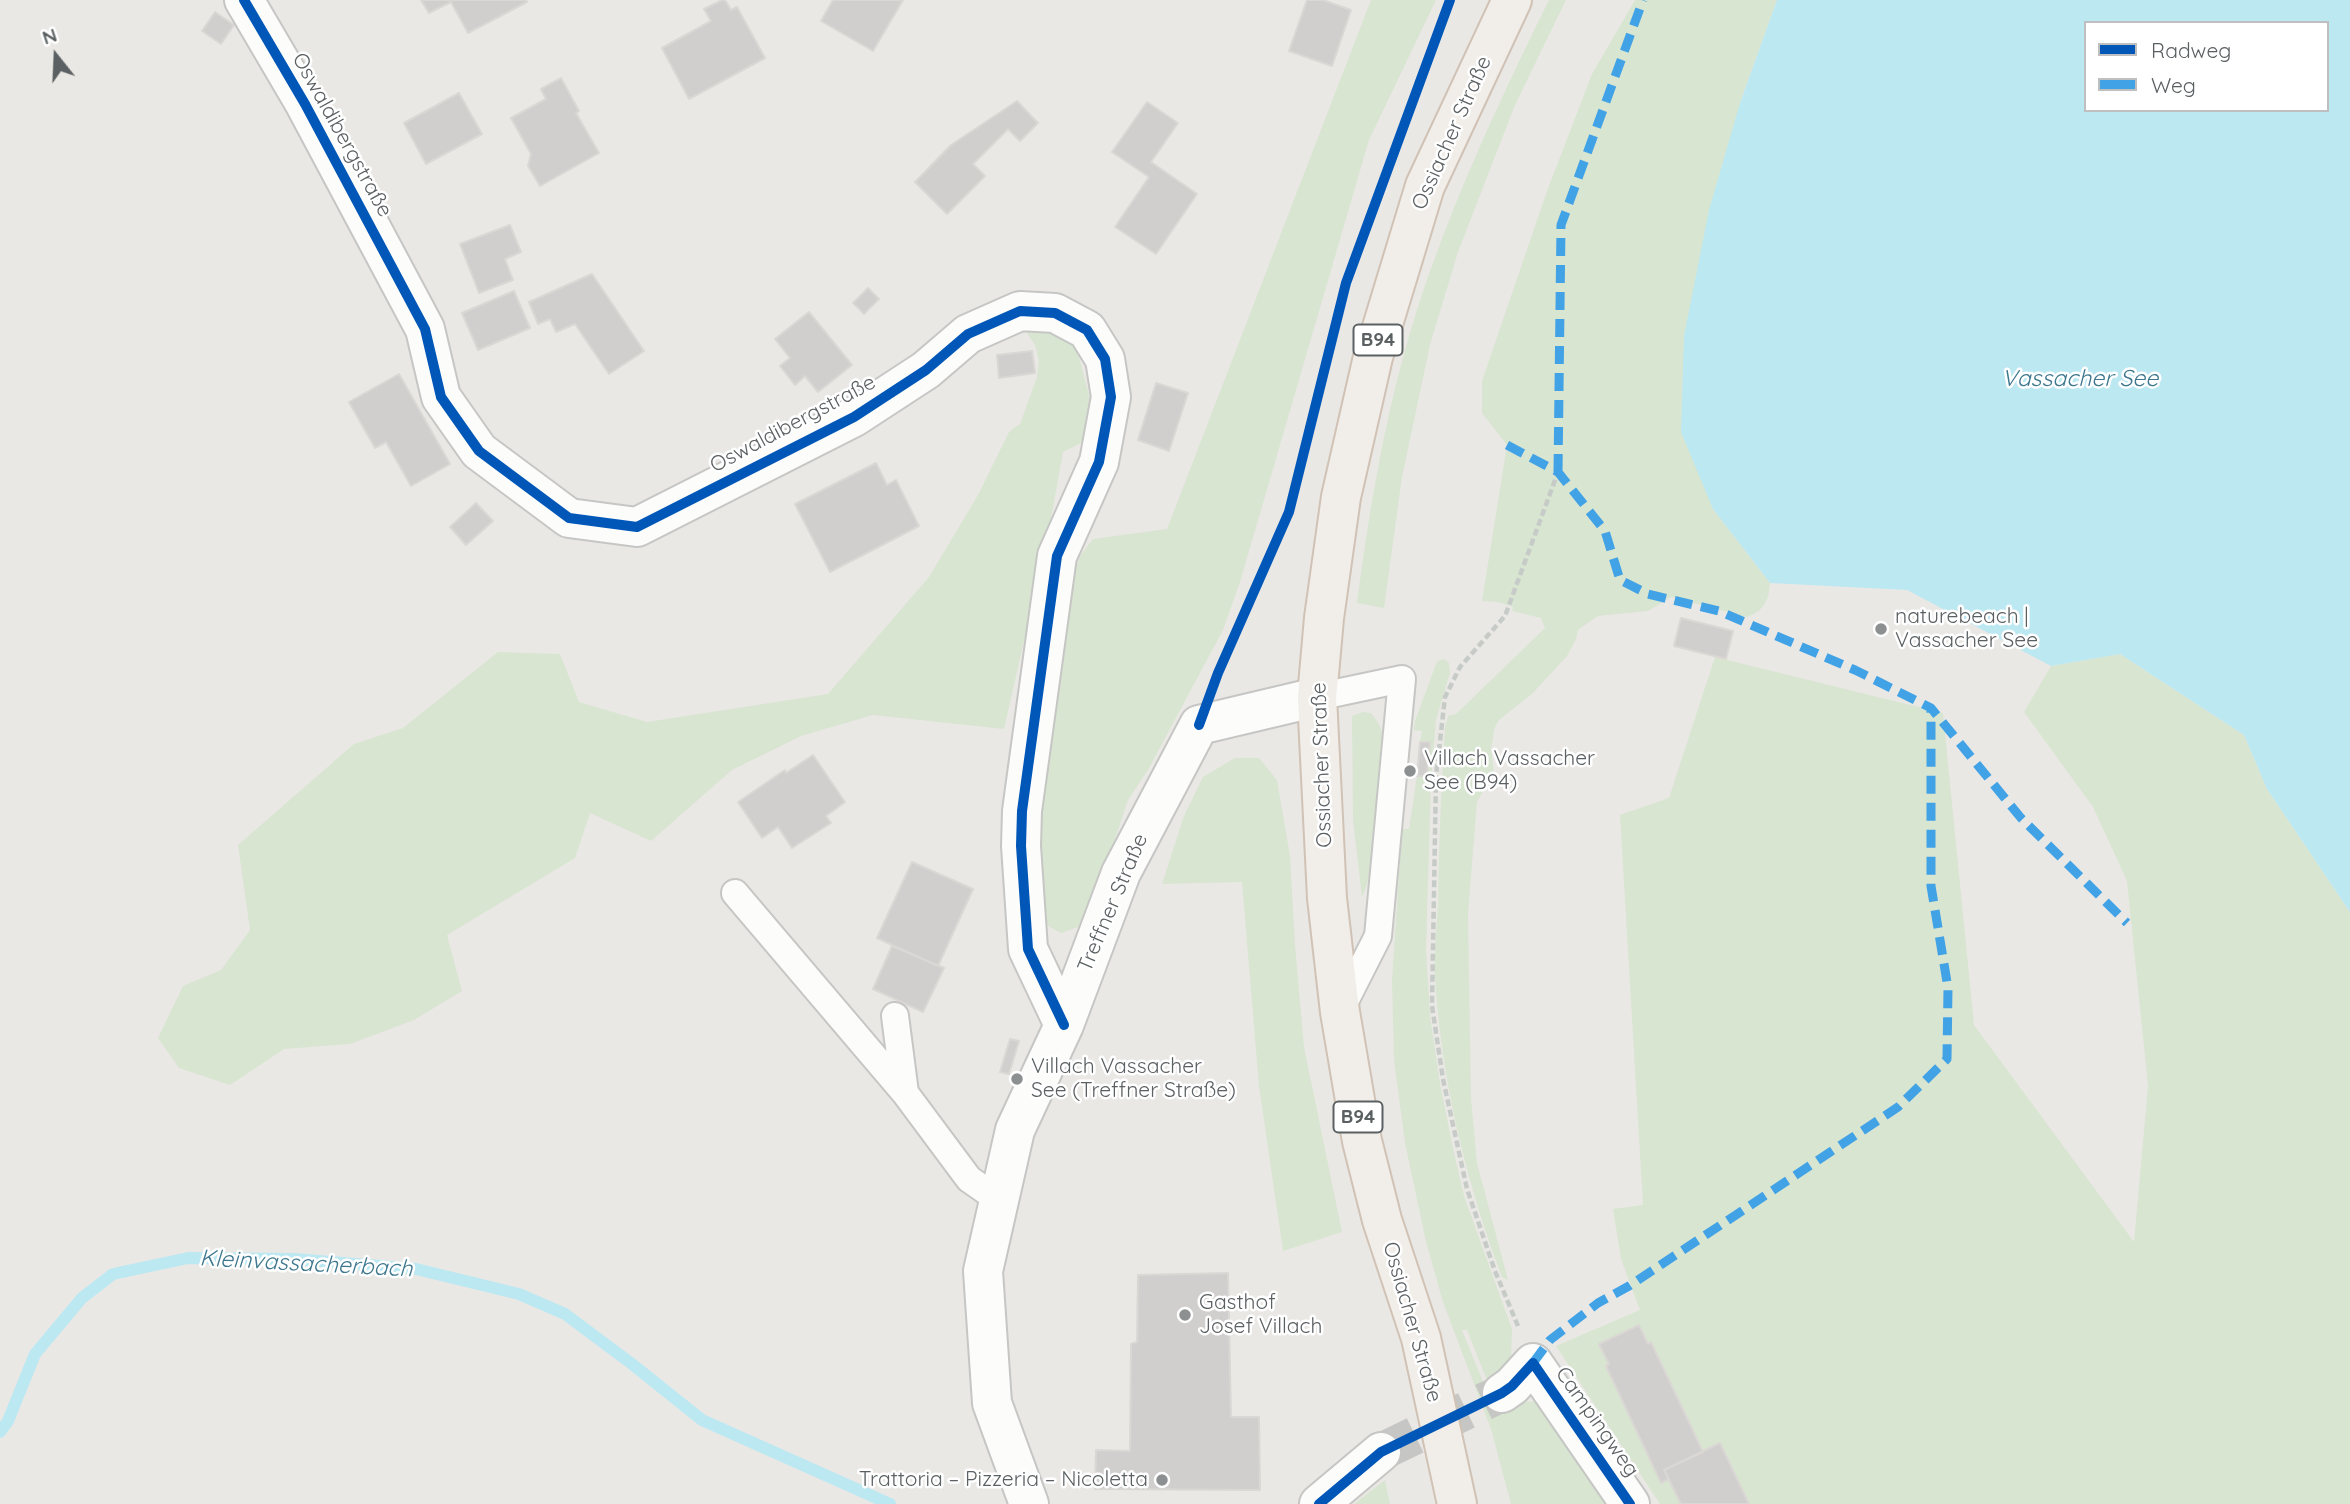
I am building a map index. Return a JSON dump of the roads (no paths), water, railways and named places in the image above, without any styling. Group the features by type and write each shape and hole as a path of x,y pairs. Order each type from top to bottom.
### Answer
{"main road":[{"name":"Ossiacher Straße","path":"1457,1504 1421,1338 1382,1220 1365,1154 1340,1012 1327,898 1317,697 1324,618 1341,497 1373,357 1425,186 1512,0"}],"street":[{"name":"Oswaldibergstraße","path":"244,0 305,104 425,329 442,397 479,451 569,518 637,527 854,417 926,370 968,334 1020,311 1055,313 1087,330 1105,359 1111,397 1099,462 1056,555 1022,811 1021,846 1028,949 1064,1025"},
{"name":"Treffner Straße","path":"1029,1504 992,1403 984,1271 1015,1130 1064,1025 1121,873 1199,725 1317,697"},
{"name":"Campingweg","path":"1502,1393 1524,1374 1532,1363 1630,1504"},
{"path":"1320,1504 1381,1452"}],"lane":[{"path":"1317,697 1402,679 1377,936 1340,1012"},
{"path":"736,893 905,1093 969,1179 999,1200"},
{"path":"895,1016 905,1093"}],"water":[{"name":"Vassacher See","path":"1777,0 2350,0 2350,912 2267,789 2244,735 2120,654 2051,666 1907,590 1770,583 1713,509 1681,432 1684,336 1709,210 1740,103"}],"waterway":[{"name":"Kleinvassacherbach","path":"0,1432 8,1421 35,1354 82,1298 113,1274 188,1258 295,1259 416,1269 519,1294 565,1314 702,1420 890,1504"}],"tunnel":[{"path":"1381,1452 1502,1393"}],"place":[{"name":"naturebeach | Vassacher See","path":"1881,629"},
{"name":"Villach Vassacher See (B94)","path":"1410,771"},
{"name":"Villach Vassacher See (Treffner Straße)","path":"1017,1079"},
{"name":"Gasthof Josef Villach","path":"1185,1315"},
{"name":"Trattoria – Pizzeria – Nicoletta","path":"1162,1480"}]}
